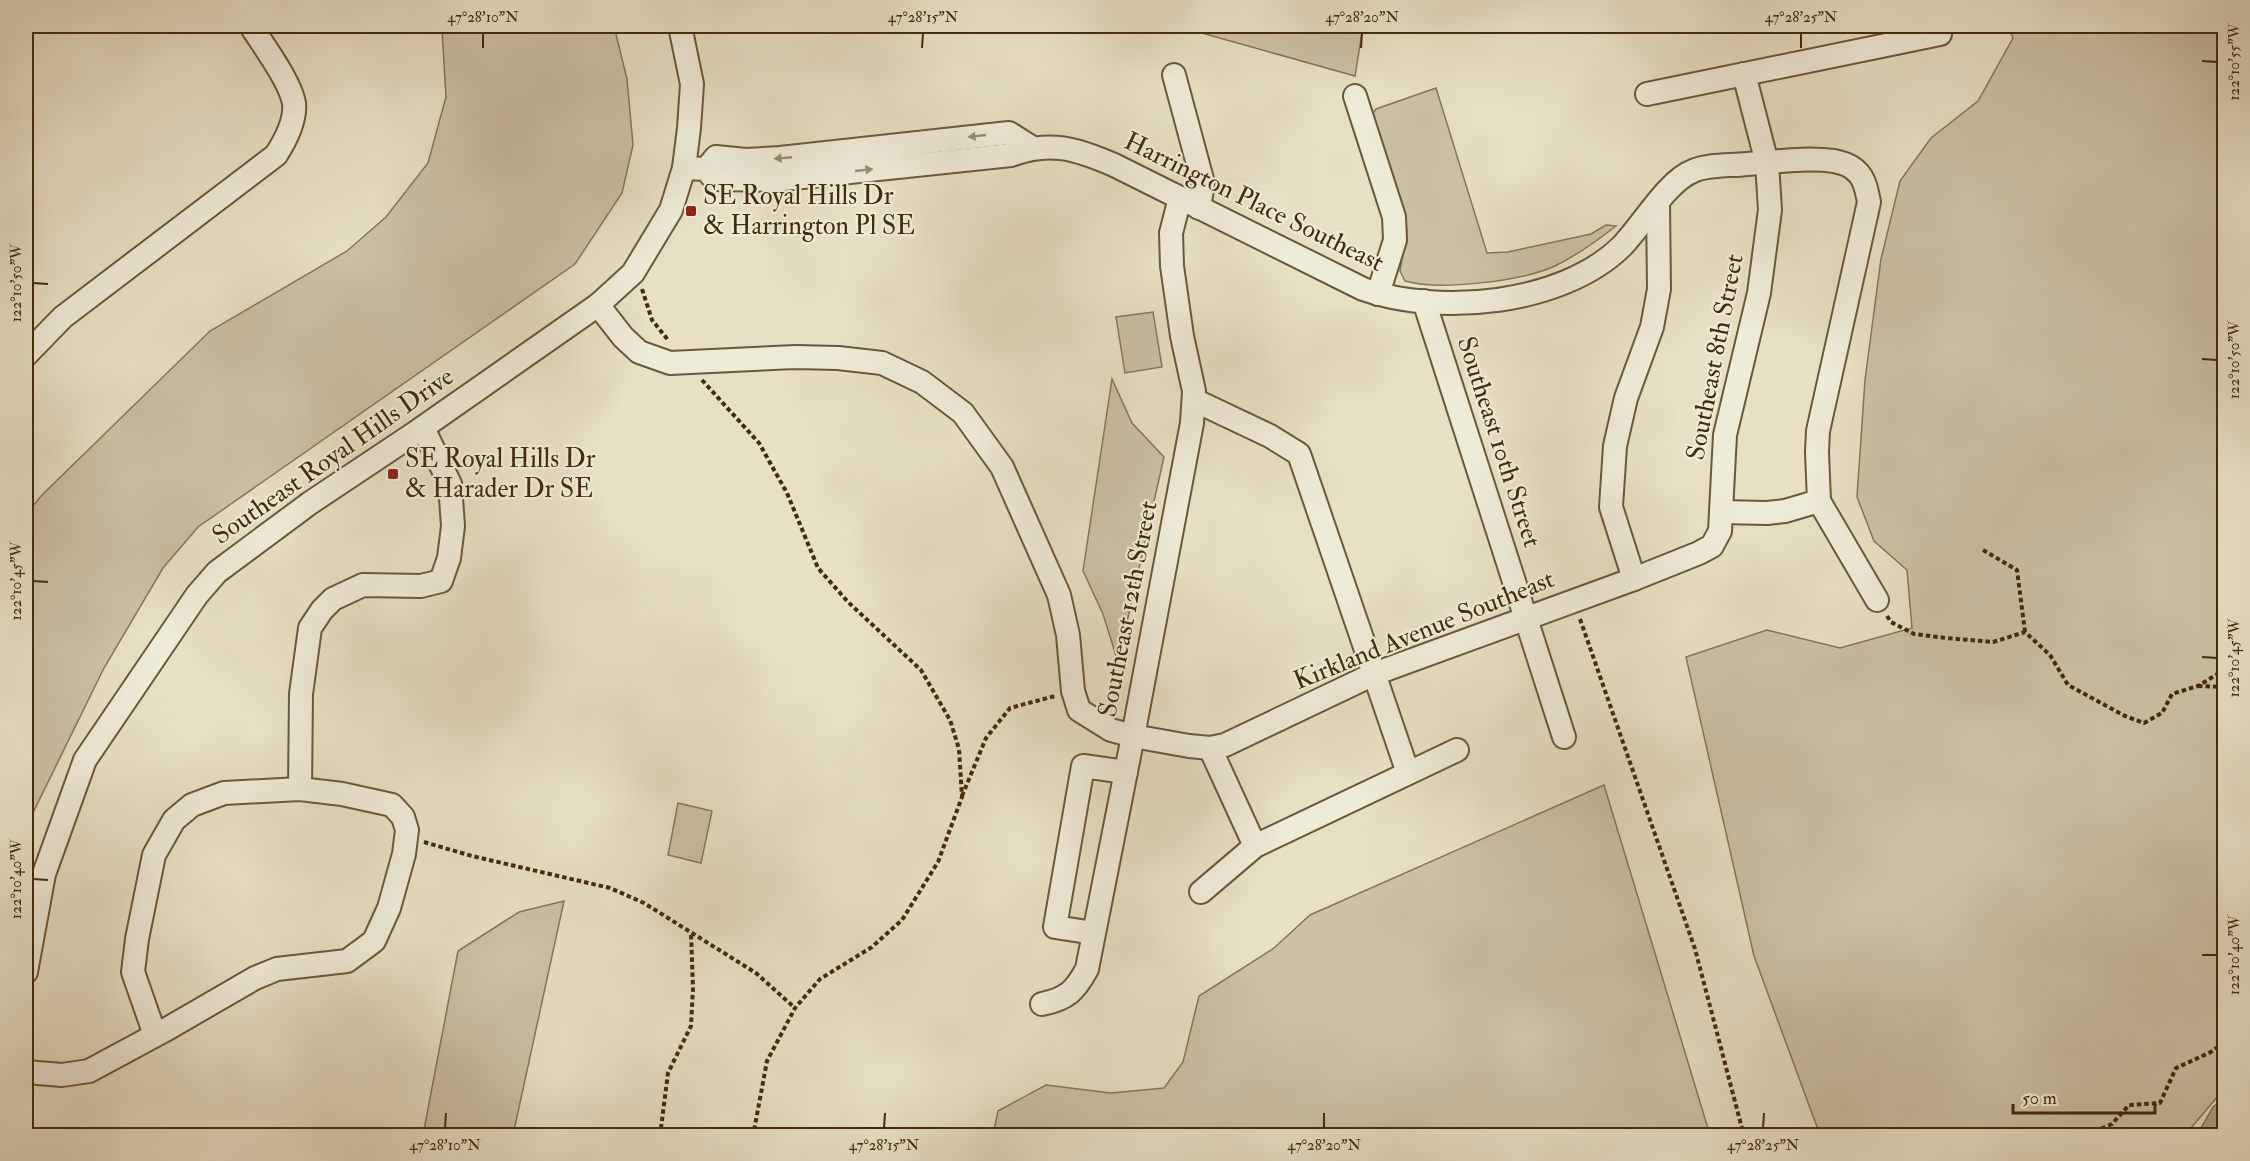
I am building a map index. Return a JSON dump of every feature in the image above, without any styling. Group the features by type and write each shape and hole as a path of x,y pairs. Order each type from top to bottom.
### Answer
{"street":[{"path":"26,355 63,317 276,155 289,135 294,104 284,79 251,26"},
{"name":"Southeast Royal Hills Drive","path":"26,972 44,874 85,760 197,595 218,572 310,503 423,428 598,305 633,273 671,210 684,168 692,84 680,26"},
{"path":"1647,94 1940,34"},
{"name":"Southeast 8th Street","path":"1699,553 1712,546 1717,539 1721,512 1721,476 1725,435 1759,293 1770,210 1767,163 1743,74"},
{"name":"Southeast 12th Street","path":"1042,1004 1059,1001 1077,987 1087,969 1192,423 1194,391 1182,336 1172,266 1171,232 1203,183 1174,75"},
{"path":"1355,96 1394,217 1395,240 1378,294"},
{"name":"Harrington Place Southeast","path":"684,168 706,169 716,157 746,160 780,158 1009,133 1031,147 1056,147 1084,153 1363,289 1424,302 1484,301 1530,294 1561,284 1593,268 1620,248 1673,185 1693,171 1767,163 1834,161 1850,166 1865,182 1869,202 1818,431 1819,501"},
{"path":"1634,579 1611,507 1615,446 1626,398 1652,327 1659,289 1658,203"},
{"name":"Southeast 10th Street","path":"1424,302 1564,736"},
{"path":"598,305 623,337 639,352 670,363 806,357 838,357 882,363 921,382 963,413 1002,467 1059,595 1068,635 1073,691"},
{"path":"1194,400 1270,436 1299,454 1408,773"},
{"path":"300,789 299,724 310,628 333,599 363,585 421,586 441,581 449,558 453,526 450,484 423,428"},
{"path":"1721,512 1785,511 1819,501 1877,600"},
{"name":"Kirkland Avenue Southeast","path":"1073,691 1079,710 1111,730 1189,746 1210,748 1225,745 1374,674 1699,553"},
{"path":"1210,748 1255,846"},
{"path":"1201,892 1255,846 1457,750"},
{"path":"1094,933 1055,927 1083,766 1126,772"},
{"path":"26,1072 62,1075 89,1071 155,1035 255,978 277,969 347,961 374,940 390,908 404,854 407,830 403,817 392,805 342,794 300,789 224,793 192,805 174,820 154,855 137,939 133,972 155,1035"}],"path":[{"path":"642,289 652,320 686,362 759,443 787,493 818,568 848,602 921,670 950,720 959,749 962,797"},
{"path":"1983,550 2017,570 2025,632 2050,655 2068,685 2125,716 2144,723 2162,713 2172,694 2198,686 2224,670"},
{"path":"1877,600 1891,622 1914,634 1994,642 2025,632"},
{"path":"1574,601 1695,949 1744,1136"},
{"path":"2198,686 2224,687"},
{"path":"753,1136 767,1062 795,1008 820,979 872,947 902,920 938,862 986,738 1010,708 1073,691"},
{"path":"406,837 472,856 610,888 644,903 756,973 795,1008"},
{"path":"660,1136 668,1073 691,1026 693,988 691,933"},
{"path":"2051,1136 2064,1131 2089,1134 2112,1124 2129,1105 2160,1103 2176,1068 2211,1053 2224,1042"}],"shaded area":[{"path":"439,26 614,26 627,79 633,145 622,193 575,264 198,527 163,568 104,668 26,827 26,514 42,495 210,331 347,251 386,217 428,163 446,97 442,30"},
{"path":"1177,26 1363,26 1355,76"},
{"path":"2008,26 2224,26 2224,1089 2185,1135 1820,1135 1754,956 1686,657 1767,630 1840,648 1912,628 1907,570 1874,541 1857,497 1865,380 1881,259 1900,181 1931,138 1978,101 2013,38"},
{"path":"1436,88 1487,253 1508,252 1591,234 1606,225 1616,226 1563,262 1522,276 1459,285 1420,284 1405,281 1400,271 1407,231 1403,212 1371,116 1376,109"},
{"path":"1153,312 1162,367 1125,373 1116,317"},
{"path":"1112,379 1132,423 1164,457 1118,662 1103,614 1083,571"},
{"path":"1604,785 1710,1135 993,1135 998,1111 1046,1085 1111,1093 1164,1088 1183,1062 1199,996 1274,948 1310,915"},
{"path":"678,803 712,811 701,863 668,855"},
{"path":"564,901 513,1135 423,1135 458,951 519,912"},
{"path":"2224,1099 2224,1135 2197,1135 2213,1107"}],"place":[{"name":"SE Royal Hills Dr & Harrington Pl SE","path":"691,211"},
{"name":"SE Royal Hills Dr & Harader Dr SE","path":"393,474"}]}
